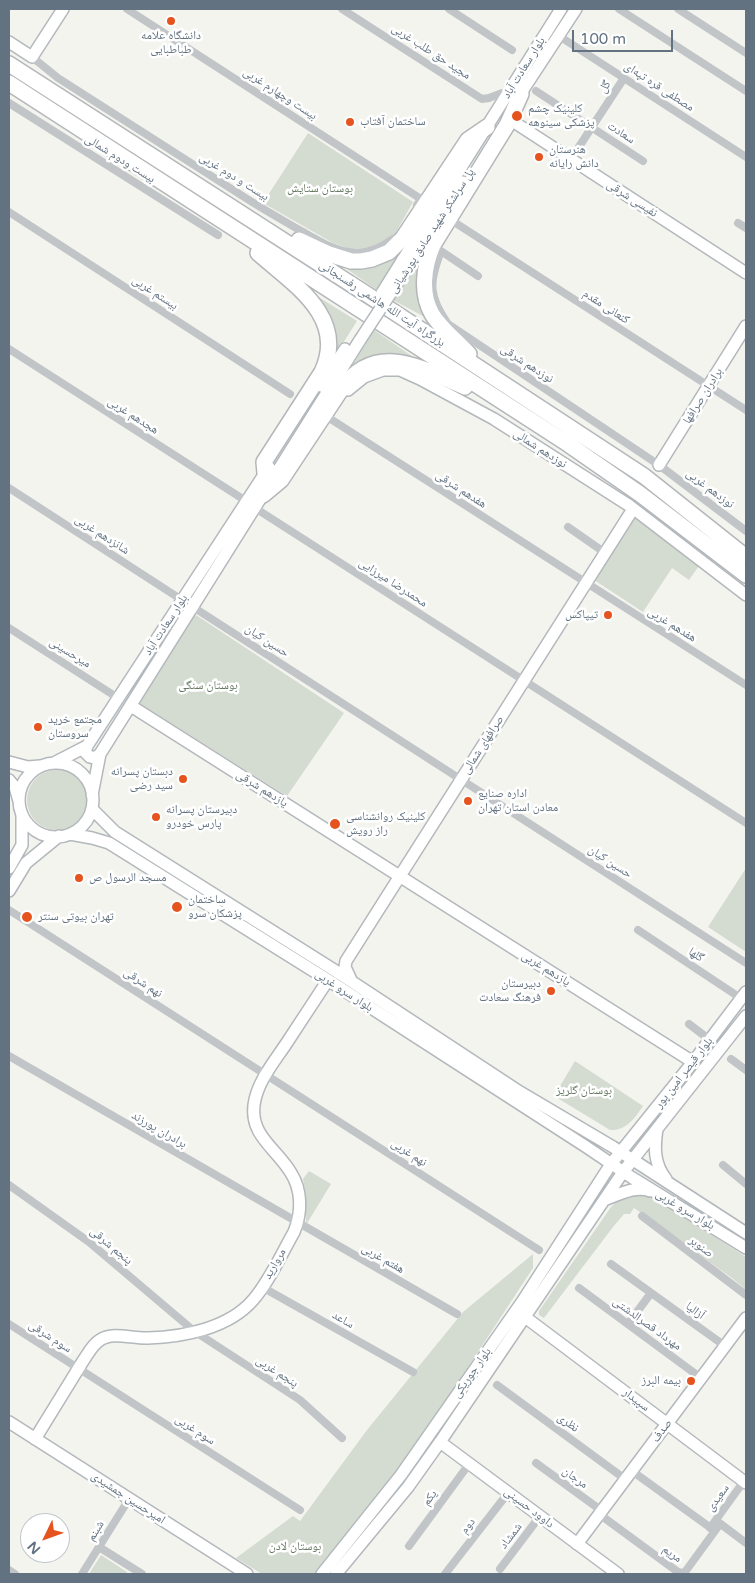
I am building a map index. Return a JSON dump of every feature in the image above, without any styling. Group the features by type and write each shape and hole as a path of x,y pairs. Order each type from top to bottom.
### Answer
{"highway":[{"name":"بزرگراه آیت الله هاشمی رفسنجانی","path":"9,64 644,476 746,557"},
{"name":"بزرگراه آیت الله هاشمی رفسنجانی","path":"9,83 568,444 640,494 746,575"},
{"path":"495,379 445,330 431,313 425,291 425,272 433,246 507,125 516,92"},
{"path":"246,216 337,257 361,261 381,256 403,238 468,140 486,127"},
{"path":"219,219 305,294 320,313 328,333 329,348 326,364 264,462 265,473"},
{"path":"254,501 281,480 348,380 369,366 390,361 410,364 501,402"}],"main road":[{"path":"9,42 32,57 63,9"},
{"name":"بلوار سعادت آباد","path":"516,92 561,9"},
{"name":"بلوار سعادت آباد","path":"486,127 516,92 559,36 576,9"},
{"name":"پل سرلشکر شهید صادق پورشیانی","path":"254,501 516,92"},
{"name":"نفیسی شرقی","path":"517,124 746,273"},
{"name":"پل سرلشکر شهید صادق پورشیانی","path":"406,263 486,127"},
{"name":"برادران صرافها","path":"659,465 746,326"},
{"name":"پل سرلشکر شهید صادق پورشیانی","path":"265,473 357,338"},
{"name":"نوزدهم شمالی","path":"328,418 346,394 364,377 383,370 400,370 494,419 631,508 746,595"},
{"name":"بلوار سعادت آباد","path":"92,795 100,754 193,607 254,501 265,473"},
{"name":"بلوار سعادت آباد","path":"48,764 87,746 182,600 254,501"},
{"name":"صرافهای شمالی","path":"584,582 600,550 631,508"},
{"name":"صرافهای شمالی","path":"352,982 345,967 346,961 458,778 631,508"},
{"name":"یازدهم شرقی","path":"131,706 397,875"},
{"path":"87,746 85,752 90,758 100,754"},
{"path":"9,762 28,767 65,764 76,768 85,776 92,795 92,809 88,820 80,828 64,835 26,863 9,891"},
{"path":"9,868 22,845 20,791 25,780 32,772 48,764"},
{"path":"9,780 15,787 28,823 37,831 47,835 64,835"},
{"name":"بلوار سرو غربی","path":"92,809 115,832 324,964 520,1092 611,1164 746,1248"},
{"name":"بلوار سرو غربی","path":"64,835 92,838 109,843 557,1121 592,1134 746,1232"},
{"name":"صرافهای شمالی","path":"324,964 337,960 397,875"},
{"name":"یازدهم غربی","path":"397,875 693,1062"},
{"name":"مروارید","path":"35,1439 95,1344 106,1337 149,1338 212,1328 234,1317 253,1300 262,1287 298,1223 300,1205 291,1172 265,1142 258,1130 254,1114 254,1104 266,1075 328,980"},
{"name":"بلوار قیصر امین پور","path":"611,1164 744,995"},
{"name":"بلوار قیصر امین پور","path":"623,1172 746,1016"},
{"path":"671,1090 668,1104 673,1106 682,1099"},
{"path":"592,1134 608,1139 620,1139 630,1135 644,1124"},
{"path":"657,1129 655,1158 662,1174 669,1183"},
{"path":"586,1146 594,1155 599,1169 599,1175 593,1192"},
{"name":"بلوار جوریکی","path":"322,1574 401,1475 522,1302 611,1164"},
{"name":"بلوار جوریکی","path":"336,1574 408,1487 623,1172"},
{"path":"604,1200 637,1190 646,1189 658,1194"},
{"path":"687,1212 682,1206 682,1199 695,1200"},
{"name":"سپیدار","path":"525,1317 745,1482"},
{"name":"صدف","path":"577,1544 746,1318"},
{"name":"امیرحسین جمشیدی","path":"9,1422 247,1574"},
{"name":"داوود حسینی","path":"440,1442 618,1574"},
{"path":"401,1475 408,1487"}],"street":[{"name":"بیست وچهارم غربی","path":"126,9 421,199"},
{"name":"مجید حق طلب غربی","path":"342,9 482,99 516,92"},
{"path":"449,9 512,50"},
{"path":"619,9 746,91"},
{"path":"678,9 746,53"},
{"name":"مصطفی قره تپه‌ای","path":"559,36 746,157"},
{"name":"بیست و دوم غربی","path":"32,57 58,78 270,213 335,248 358,253 369,252 381,247 393,240 399,233 421,199"},
{"name":"گل","path":"571,159 624,78"},
{"name":"سعادت","path":"536,91 643,161"},
{"name":"بیست ودوم شمالی","path":"9,103 218,235"},
{"name":"بیستم غربی","path":"9,212 290,394"},
{"name":"کنعانی مقدم","path":"454,222 746,410"},
{"path":"738,223 746,228"},
{"name":"نوزدهم شرقی","path":"478,276 441,251 431,283 437,306 448,324 659,465"},
{"name":"هجدهم غربی","path":"9,349 254,501"},
{"name":"هفدهم شرقی","path":"328,418 584,582"},
{"name":"نوزدهم غربی","path":"659,465 746,531"},
{"name":"شانزدهم غربی","path":"9,488 182,600"},
{"name":"محمدرضا میرزایی","path":"254,501 746,823"},
{"path":"568,527 600,550"},
{"name":"هفدهم غربی","path":"584,582 746,685"},
{"name":"حسین کیان","path":"193,607 746,963"},
{"name":"میرحسینی","path":"9,628 118,698"},
{"name":"نهم شرقی","path":"9,910 266,1075"},
{"name":"گلها","path":"638,930 744,995"},
{"path":"689,1024 710,1040"},
{"name":"برادران پورزند","path":"9,1056 298,1223"},
{"path":"731,1059 746,1070"},
{"name":"نهم غربی","path":"266,1075 539,1250"},
{"path":"723,1165 746,1184"},
{"name":"پنجم شرقی","path":"9,1185 89,1242 194,1331"},
{"name":"صنوبر","path":"642,1216 746,1295"},
{"name":"هفتم غربی","path":"298,1223 457,1314"},
{"name":"آزالیا","path":"611,1264 725,1346"},
{"name":"ساعد","path":"262,1287 413,1372"},
{"name":"مهرداد قصرالدشتی","path":"579,1288 702,1378"},
{"path":"628,1324 651,1293"},
{"name":"سوم شرقی","path":"9,1324 78,1369"},
{"name":"پنجم غربی","path":"194,1331 300,1400 342,1438"},
{"name":"سوم غربی","path":"78,1369 300,1510"},
{"name":"نظری","path":"497,1386 712,1530"},
{"name":"مرجان","path":"536,1463 600,1513"},
{"name":"یکم","path":"409,1546 469,1464"},
{"name":"سعیدی","path":"712,1530 745,1482"},
{"name":"دوم","path":"446,1574 508,1493"},
{"name":"شبنم","path":"82,1574 129,1499"},
{"name":"مریم","path":"600,1513 678,1572 682,1573 685,1572 712,1530"},
{"name":"شمشاد","path":"500,1569 540,1516"},
{"path":"718,1522 746,1543"},
{"path":"99,1546 142,1574"},
{"path":"9,1570 15,1574"}],"green space":[{"name":"بوستان ستایش","path":"308,133 413,202 395,234 381,244 350,249 333,243 263,203"},
{"path":"401,252 377,290 344,267 390,258"},
{"path":"425,254 432,321 393,300"},
{"path":"312,293 357,321 331,362"},
{"path":"374,330 419,361 350,370"},
{"path":"632,519 639,519 701,563 689,580 672,568 643,612 594,580"},
{"name":"بوستان سنگی","path":"196,615 344,713 287,796 139,703 193,616"},
{"path":"57,770 74,775 82,783 87,800 82,817 74,825 57,830 40,825 32,817 27,800 32,783 40,775"},
{"path":"746,868 746,952 708,927"},
{"name":"بوستان گلریز","path":"575,1061 643,1106 630,1123 616,1130 610,1130 554,1096"},
{"path":"309,1171 331,1184 306,1225 306,1196 303,1179"},
{"path":"646,1193 746,1257 746,1293 744,1288 732,1278 634,1208 630,1214 624,1214 613,1227 544,1318 539,1315 539,1311 611,1207 620,1198"},
{"name":"بوستان لادن","path":"533,1254 533,1268 415,1448 314,1574 262,1574 236,1558 293,1516 300,1521 367,1430 463,1312"},
{"path":"101,1555 127,1572 126,1574 89,1574"}],"place":[{"name":"دانشگاه علامه طباطبایی","path":"171,21"},
{"name":"کلینیک چشم پزشکی سینوهه","path":"517,116"},
{"name":"ساختمان آفتاب","path":"350,122"},
{"name":"هنرستان دانش رایانه","path":"539,157"},
{"name":"تیپاکس","path":"608,615"},
{"name":"مجتمع خرید سروستان","path":"38,727"},
{"name":"دبستان پسرانه سید رضی","path":"183,779"},
{"name":"اداره صنایع معادن استان تهران","path":"468,801"},
{"name":"دبیرستان پسرانه پارس خودرو","path":"156,817"},
{"name":"کلینیک روانشناسی راز رویش","path":"335,824"},
{"name":"مسجد الرسول ص","path":"79,878"},
{"name":"ساختمان پزشکان سرو","path":"177,907"},
{"name":"تهران بیوتی سنتر","path":"27,917"},
{"name":"دبیرستان فرهنگ سعادت","path":"551,991"},
{"name":"بیمه البرز","path":"691,1381"}]}
